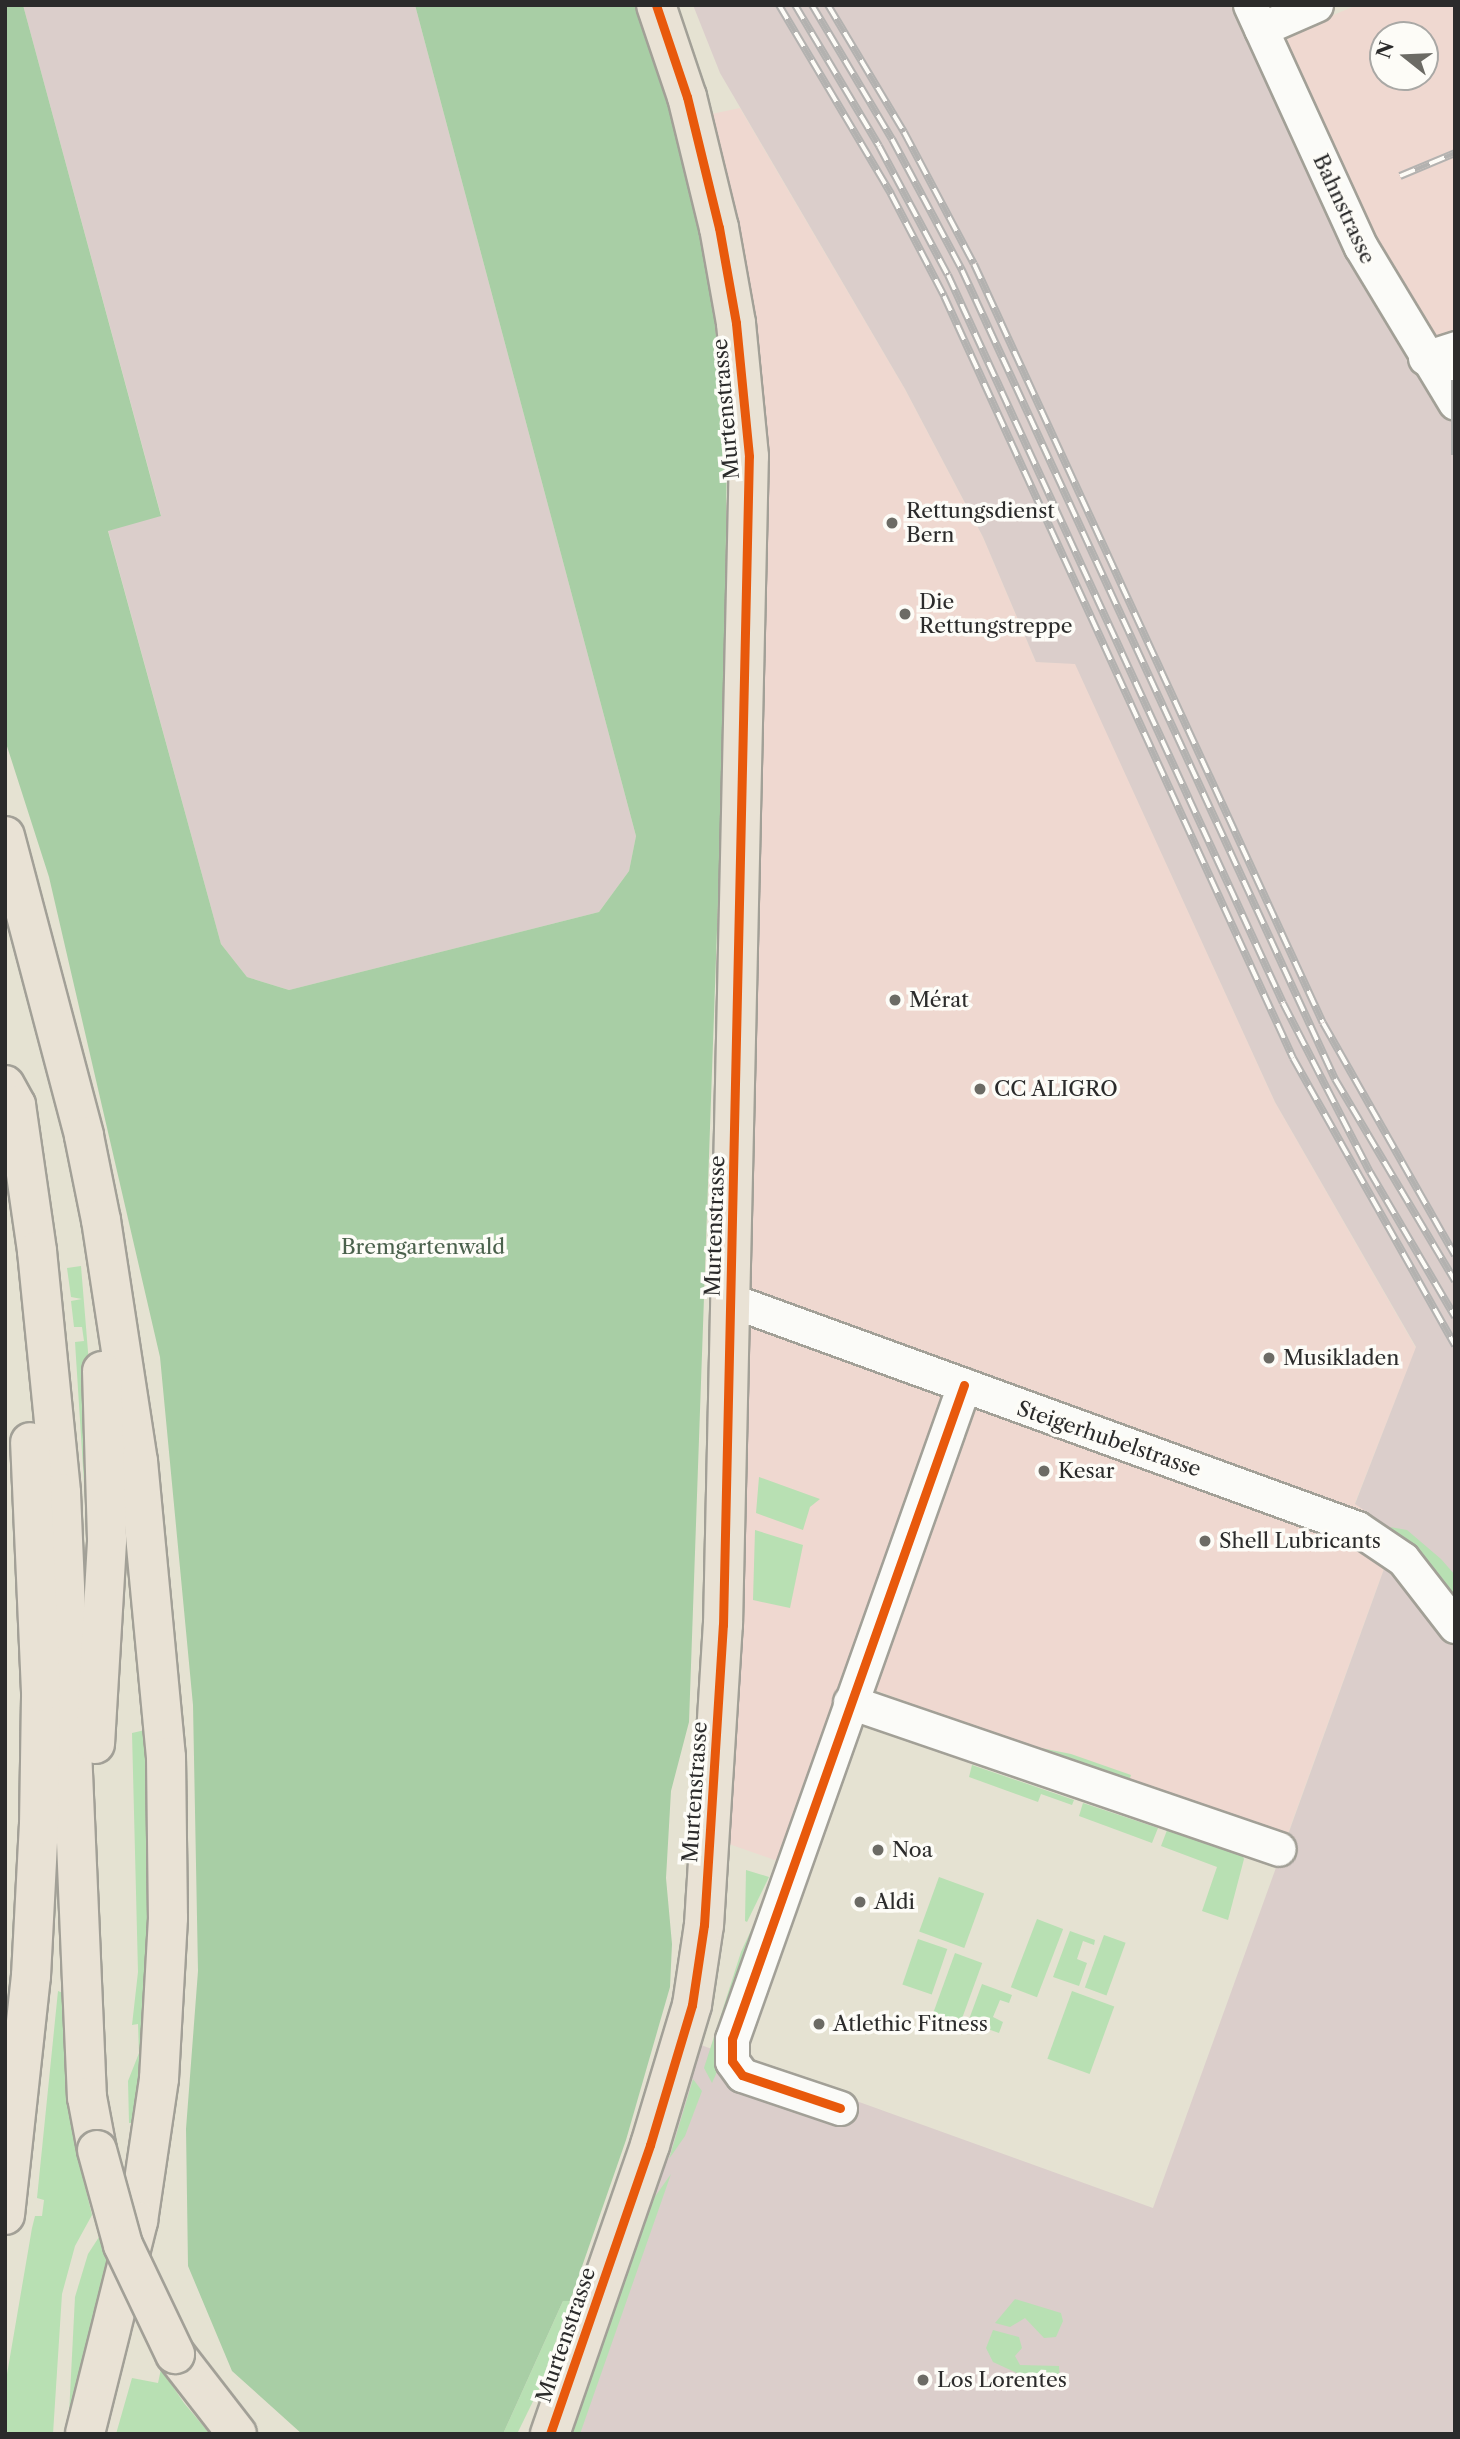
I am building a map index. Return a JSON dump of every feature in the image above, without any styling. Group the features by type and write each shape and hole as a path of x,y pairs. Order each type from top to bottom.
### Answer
{"main road":[{"name":"Murtenstrasse","path":"550,2434 654,2133 700,1966 723,1625 750,456 736,323 719,228 687,97 656,5"},
{"path":"5,836 85,1136 112,1285 147,1542 166,1757 168,1918 157,2093 135,2234 85,2434"},
{"path":"36,950 86,1223 105,1413 104,1606 95,1763 78,1885"},
{"path":"5,1085 16,1105 37,1251 61,1493 88,2098 97,2150 123,2245 175,2354 237,2434"},
{"path":"5,1204 34,1487 41,1692 32,1964 5,2215"}],"street":[{"path":"1256,17 1316,5"},
{"name":"Bahnstrasse","path":"1256,17 1360,247 1440,353 1455,403"},
{"name":"Steigerhubelstrasse","path":"730,1300 1357,1528 1403,1559 1455,1626"},
{"path":"840,2108 742,2075 732,2061 731,2048 850,1702 964,1385"},
{"path":"850,1702 1279,1849"}],"shaded area":[{"path":"23,5 415,5 636,836 629,871 599,912 289,990 247,977 221,944 108,530 161,515"},
{"path":"693,5 1250,5 1455,403 1455,2434 551,2434 687,2040 1153,2208 1397,1533 1355,1504 1416,1347 1275,1102 1075,664 1036,662 983,537 905,389 720,73"},
{"path":"1357,5 1455,5 1455,376 1376,241 1287,40 1291,33"},
{"path":"740,108 905,389 983,537 1036,662 1075,663 1275,1102 1416,1348 1355,1503 1397,1533 1286,1839 978,1732 979,1728 847,1680 783,1863 712,1838 753,656 702,116"}],"green space":[{"name":"Bremgartenwald","path":"5,5 23,5 161,516 108,531 221,944 247,977 289,990 599,912 629,871 636,836 415,5 636,5 667,99 709,272 727,434 724,732 689,1722 671,1791 666,1878 672,1944 670,1987 626,2140 570,2301 563,2301 503,2434 302,2434 232,2371 188,2266 186,2129 198,1971 193,1705 160,1357 49,877 5,740"},
{"path":"81,1266 96,1449 88,1546 75,1342 84,1341 82,1327 74,1327 71,1301 82,1299 71,1297 67,1268"},
{"path":"759,1477 820,1499 810,1507 803,1530 756,1513"},
{"path":"1390,1527 1407,1530 1441,1559 1455,1575 1455,1597 1414,1548"},
{"path":"755,1530 803,1545 790,1608 753,1600"},
{"path":"145,1730 152,1846 148,1897 154,1906 137,2123 129,2123 128,2081 139,2053 138,2024 132,2025 138,1972 132,1733"},
{"path":"1001,1740 1071,1754 1131,1775 1128,1785"},
{"path":"972,1765 1074,1800 1072,1805 1041,1794 1038,1802 969,1777"},
{"path":"1083,1803 1158,1828 1152,1843 1079,1816"},
{"path":"1169,1825 1240,1849 1244,1859 1228,1920 1202,1911 1217,1867 1161,1846"},
{"path":"746,1870 769,1877 747,1922 745,1921"},
{"path":"939,1877 984,1893 964,1948 919,1932"},
{"path":"760,1911 712,2083 704,2068 741,1952"},
{"path":"1037,1919 1063,1929 1037,1997 1011,1987"},
{"path":"1070,1931 1095,1940 1094,1945 1083,1941 1077,1959 1087,1963 1079,1986 1053,1977"},
{"path":"1104,1935 1126,1943 1106,1995 1085,1988"},
{"path":"918,1939 947,1949 932,1994 902,1984"},
{"path":"955,1953 982,1963 959,2027 932,2017"},
{"path":"982,1984 1012,1995 1009,2003 1000,2000 993,2017 1003,2022 999,2033 968,2022"},
{"path":"58,1991 63,1993 73,2137 92,2215 75,2246 62,2294 53,2434 5,2434 5,2386 32,2228 35,2216 42,2216 44,2200 37,2198"},
{"path":"1072,1991 1114,2006 1090,2074 1047,2059"},
{"path":"693,2079 702,2091 685,2136 669,2159"},
{"path":"671,2174 580,2434 572,2434 654,2198"},
{"path":"99,2237 109,2264 68,2434 75,2297 88,2254"},
{"path":"1015,2299 1061,2313 1063,2321 1056,2337 1044,2338 1025,2318 1010,2327 995,2323"},
{"path":"563,2301 570,2301 539,2389 517,2434 503,2434"},
{"path":"993,2330 1019,2337 1022,2348 1015,2356 1020,2365 1059,2366 1060,2383 1030,2379 993,2362 986,2348"},
{"path":"161,2369 184,2403 210,2434 116,2434 132,2378 158,2383"}],"railway":[{"path":"779,5 891,194 944,296 1293,1058 1455,1345"},
{"path":"795,5 879,146 948,275 1283,1003 1370,1172 1455,1317"},
{"path":"812,5 892,139 962,270 1335,1079 1455,1281"},
{"path":"828,5 904,132 974,264 1323,1023 1455,1255"},
{"path":"1400,176 1455,153"},
{"path":"1455,380 1455,455"}],"cycle path":[{"path":"550,2434 650,2145 692,2005 704,1925 723,1625 749,456 736,323 719,228 687,97 656,5"},
{"path":"840,2108 742,2075 732,2061 732,2039 964,1385"}],"place":[{"name":"Rettungsdienst Bern","path":"892,523"},
{"name":"Die Rettungstreppe","path":"905,614"},
{"name":"Mérat","path":"895,1000"},
{"name":"CC ALIGRO","path":"980,1089"},
{"name":"Musikladen","path":"1269,1358"},
{"name":"Kesar","path":"1044,1471"},
{"name":"Shell Lubricants","path":"1205,1541"},
{"name":"Noa","path":"878,1850"},
{"name":"Aldi","path":"860,1902"},
{"name":"Atlethic Fitness","path":"819,2024"},
{"name":"Los Lorentes","path":"923,2380"}]}
